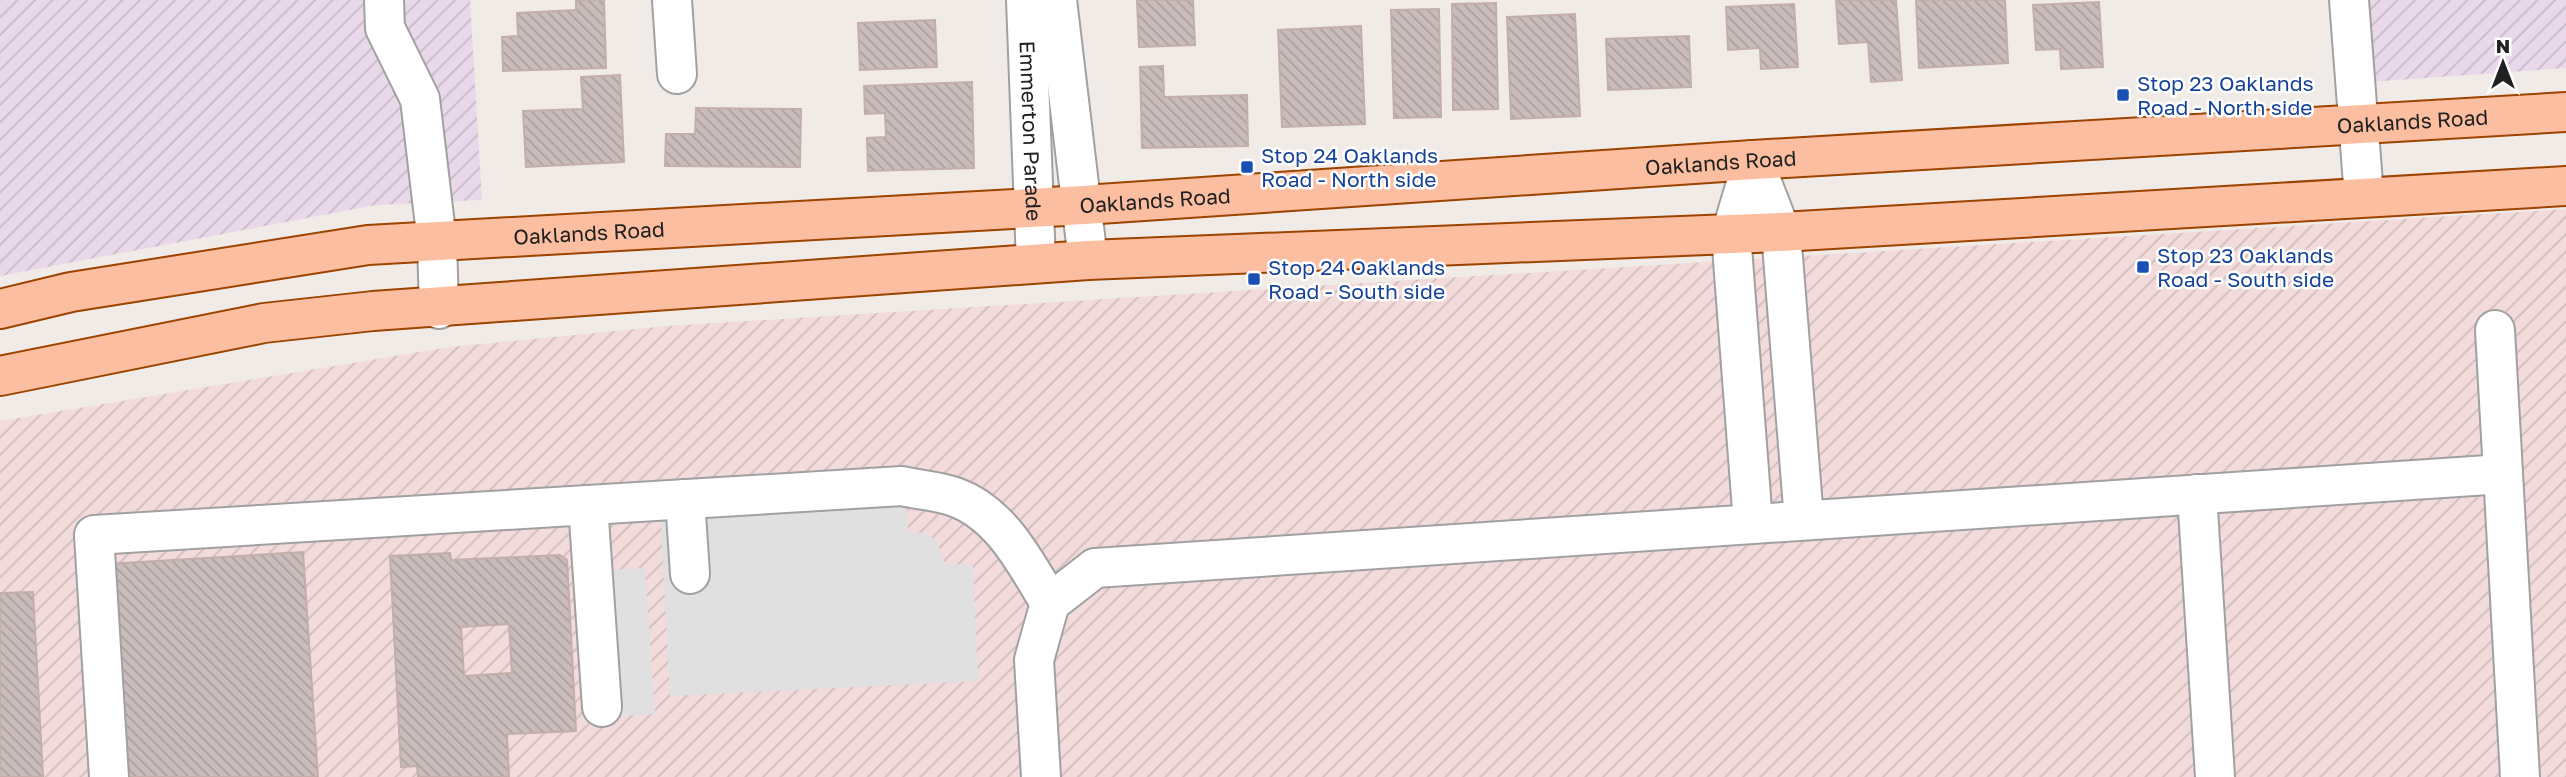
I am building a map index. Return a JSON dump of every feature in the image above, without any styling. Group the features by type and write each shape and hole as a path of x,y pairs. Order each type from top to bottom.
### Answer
{"main road":[{"name":"Oaklands Road","path":"0,309 71,292 354,247 1084,205 1753,160 2566,112"},
{"path":"0,376 264,323 373,311 439,309 1088,260 1781,232 2566,186"}],"street":[{"path":"384,0 385,28 420,99 437,242 439,309"},
{"path":"672,0 677,74"},
{"name":"Emmerton Parade","path":"1026,0 1036,263"},
{"name":"Emmerton Parade","path":"1058,0 1084,205 1088,260"},
{"path":"2349,0 2364,197"},
{"path":"1753,160 1781,232 1804,520"},
{"path":"1753,160 1731,234 1753,523"},
{"path":"2495,330 2520,777"},
{"path":"1041,777 1034,660 1051,603 1096,568 2503,474"},
{"path":"109,777 94,535 902,486 955,497 989,517 1014,544 1051,603"},
{"path":"2197,494 2215,777"},
{"path":"685,499 690,574"},
{"path":"588,505 602,707"}],"shaded area":[{"path":"0,0 470,0 482,200 376,205 0,276"},
{"path":"2364,0 2566,0 2566,68 2369,82"},
{"path":"2566,209 2566,777 0,777 0,421 450,347 667,326"},
{"path":"907,502 908,532 925,533 936,540 945,564 973,565 978,681 670,696 660,508"},
{"path":"645,568 655,714 583,718 574,572"}],"building":[{"path":"576,0 604,0 606,68 503,71 502,37 518,36 517,13 576,10"},
{"path":"1137,0 1193,0 1195,45 1139,47"},
{"path":"1836,0 1896,0 1902,80 1871,82 1868,42 1839,44"},
{"path":"1916,0 2005,0 2008,63 1919,68"},
{"path":"2099,2 2103,67 2061,69 2060,49 2036,50 2033,5"},
{"path":"1496,3 1498,109 1453,110 1452,4"},
{"path":"1794,4 1798,67 1761,69 1760,48 1728,50 1726,7"},
{"path":"1439,9 1441,117 1394,118 1391,10"},
{"path":"1575,14 1580,116 1511,119 1507,17"},
{"path":"935,20 937,67 860,70 858,23"},
{"path":"1361,26 1365,124 1282,127 1278,30"},
{"path":"1689,36 1691,87 1608,90 1606,39"},
{"path":"1163,66 1164,97 1247,95 1248,146 1142,148 1140,67"},
{"path":"620,75 624,162 526,167 523,111 583,109 581,77"},
{"path":"972,82 974,168 868,171 867,138 886,137 885,113 865,114 864,86"},
{"path":"696,108 801,109 800,167 665,166 666,134 695,134"},
{"path":"303,552 318,777 122,777 108,564"},
{"path":"450,553 451,560 560,555 567,560 576,731 507,734 509,777 418,777 417,766 401,767 390,556","holes":["509,624 512,673 464,676 461,627"]},
{"path":"33,592 43,777 0,777 0,593"}],"place":[{"name":"Stop 23 Oaklands Road - North side","path":"2123,95"},
{"name":"Stop 24 Oaklands Road - North side","path":"1247,167"},
{"name":"Stop 23 Oaklands Road - South side","path":"2143,267"},
{"name":"Stop 24 Oaklands Road - South side","path":"1254,279"}]}
